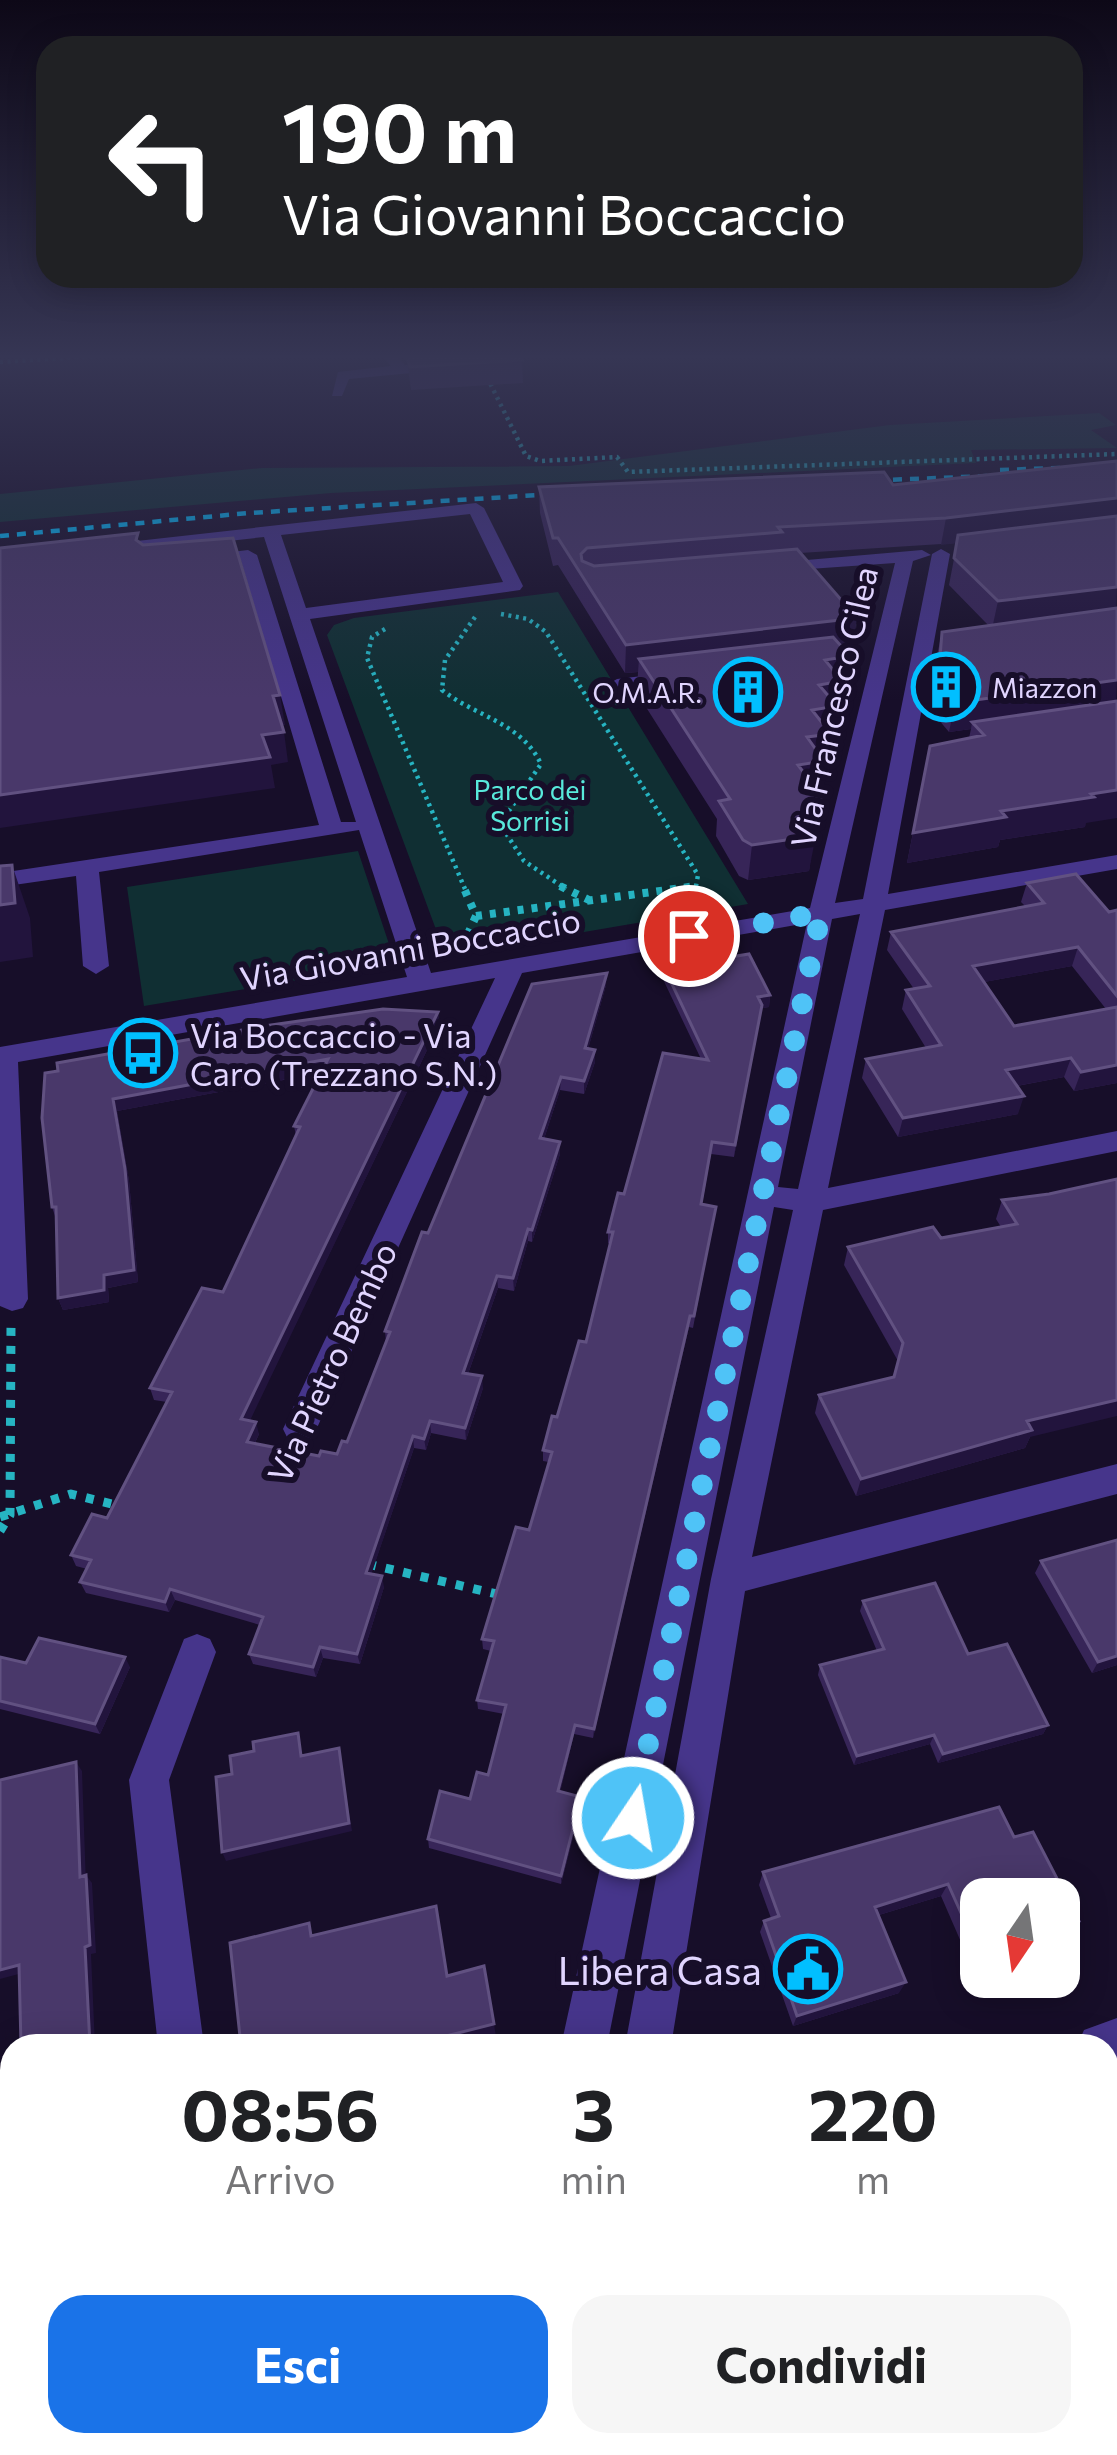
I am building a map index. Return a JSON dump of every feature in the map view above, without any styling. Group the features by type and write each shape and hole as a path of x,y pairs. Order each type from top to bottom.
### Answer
{"street":[{"path":"154,565 272,531 476,508 514,586 299,616"},
{"path":"272,531 421,982"},
{"path":"90,551 205,549 248,555 332,830"},
{"name":"Via Francesco Cilea","path":"587,2034 872,654 905,556 952,552 729,1580 650,2034"},
{"path":"749,570 905,556"},
{"path":"872,654 933,647"},
{"path":"617,685 706,674"},
{"path":"0,880 368,824"},
{"name":"Via Giovanni Boccaccio","path":"2,1056 1117,862"},
{"path":"87,867 96,966"},
{"name":"Via Pietro Bembo","path":"300,1429 513,966"},
{"path":"2,1056 12,1299"},
{"path":"763,1195 811,1202 1117,1141"},
{"path":"729,1580 1117,1479"},
{"path":"180,2034 149,1780 197,1652"}],"path":[{"path":"627,471 667,471"},
{"path":"476,916 696,886 698,875 546,632 528,619 497,614"},
{"path":"455,620 475,617 437,671 442,690 453,701 520,732 536,748 542,764 500,824 508,847 548,880 590,901"},
{"path":"397,626 372,637 367,658 476,916 462,947"},
{"path":"663,892 675,903"},
{"path":"0,1531 5,1516 12,1299"},
{"path":"5,1516 71,1494 138,1510"},
{"path":"361,1562 516,1599"}],"green space":[{"path":"236,471 813,471 331,493 0,522 0,494"},
{"name":"Parco dei Sorrisi","path":"558,592 748,904 479,950 441,943 327,635 334,625 354,618"},
{"path":"358,851 391,950 358,970 144,1006 127,887"}],"building":[{"path":"1028,471 1117,471 1117,498 946,518 778,527 782,532 587,548 582,561 594,566 797,549 857,618 626,645 558,538 553,538 539,487 884,472 893,485"},
{"path":"1117,516 1117,587 998,601 954,558 958,535"},
{"path":"138,533 136,540 143,545 233,538 280,695 273,696 284,732 262,735 270,757 0,795 0,548"},
{"path":"1117,608 1117,680 955,703 938,683 942,632"},
{"path":"833,637 850,656 825,660 842,681 819,685 837,706 812,710 831,734 807,737 824,761 798,765 823,798 815,816 814,836 752,845 743,840 719,801 730,799 639,659"},
{"path":"1117,701 1117,790 913,833 930,746 984,735 972,722"},
{"path":"12,865 15,903 0,905 0,866"},
{"path":"1076,874 1109,912 1117,910 1117,996 1078,947 973,966 1014,1026 1117,1007 1117,1065 1081,1072 1071,1058 1006,1070 1024,1096 903,1118 866,1059 941,1045 906,990 930,986 891,932 1044,903 1027,883"},
{"path":"749,954 770,995 758,997 762,1005 735,1145 712,1142 701,1204 716,1207 594,1729 575,1725 558,1791 581,1797 561,1876 428,1839 440,1791 470,1799 477,1772 488,1775 506,1705 477,1700 494,1641 482,1639 516,1527 529,1530 552,1452 543,1450 552,1416 557,1417 579,1341 586,1342 618,1193 624,1194 663,1053 708,1060 661,961 697,955 700,962"},
{"path":"607,973 585,1048 595,1050 584,1081 561,1077 540,1138 560,1142 532,1230 528,1229 513,1278 497,1276 463,1373 482,1376 465,1428 430,1421 424,1439 413,1436 366,1573 382,1576 357,1654 320,1647 313,1667 249,1654 263,1617 170,1589 165,1602 80,1582 91,1560 71,1555 92,1514 107,1518 172,1392 150,1388 202,1288 223,1292 328,1059 113,1099 134,1270 104,1275 104,1290 58,1298 56,1207 52,1207 42,1118 45,1073 58,1071 57,1063 264,1026 383,1009 438,1012 241,1419 256,1422 247,1442 319,1456 321,1451 337,1454 342,1441 347,1442 390,1332 385,1331 422,1232 428,1233 532,984"},
{"path":"1117,1179 1117,1400 1027,1421 1032,1430 861,1479 819,1395 894,1377 903,1343 848,1247 933,1227 941,1238 1017,1224 1002,1200"},
{"path":"1117,1540 1117,1656 1098,1662 1041,1561"},
{"path":"935,1583 968,1654 1007,1644 1048,1725 943,1754 934,1735 857,1756 820,1665 884,1649 863,1601"},
{"path":"39,1638 125,1657 95,1724 0,1701 0,1657 26,1663"},
{"path":"298,1733 301,1756 339,1748 349,1823 222,1852 216,1777 232,1774 230,1756 254,1751 253,1742"},
{"path":"76,1762 80,1877 86,1875 90,1945 85,1947 89,2034 21,2034 19,1965 0,1970 0,1780"},
{"path":"999,1807 1014,1837 1033,1832 1057,1878 960,1878 960,1911 948,1884 875,1907 906,1982 797,2016 764,1921 779,1916 763,1872"},
{"path":"436,1906 447,1976 484,1966 494,2024 454,2034 240,2034 230,1943 309,1923 311,1936"}],"railway":[{"path":"859,481 1015,475"},
{"path":"0,536 249,513 571,493"}],"place":[{"name":"Miazzon","path":"946,687"},
{"name":"O.M.A.R.","path":"748,692"},
{"name":"Via Boccaccio - Via Caro (Trezzano S.N.)","path":"143,1053"},
{"name":"Libera Casa","path":"808,1969"}],"route":[{"path":"633,1818 821,913 689,936"}]}
